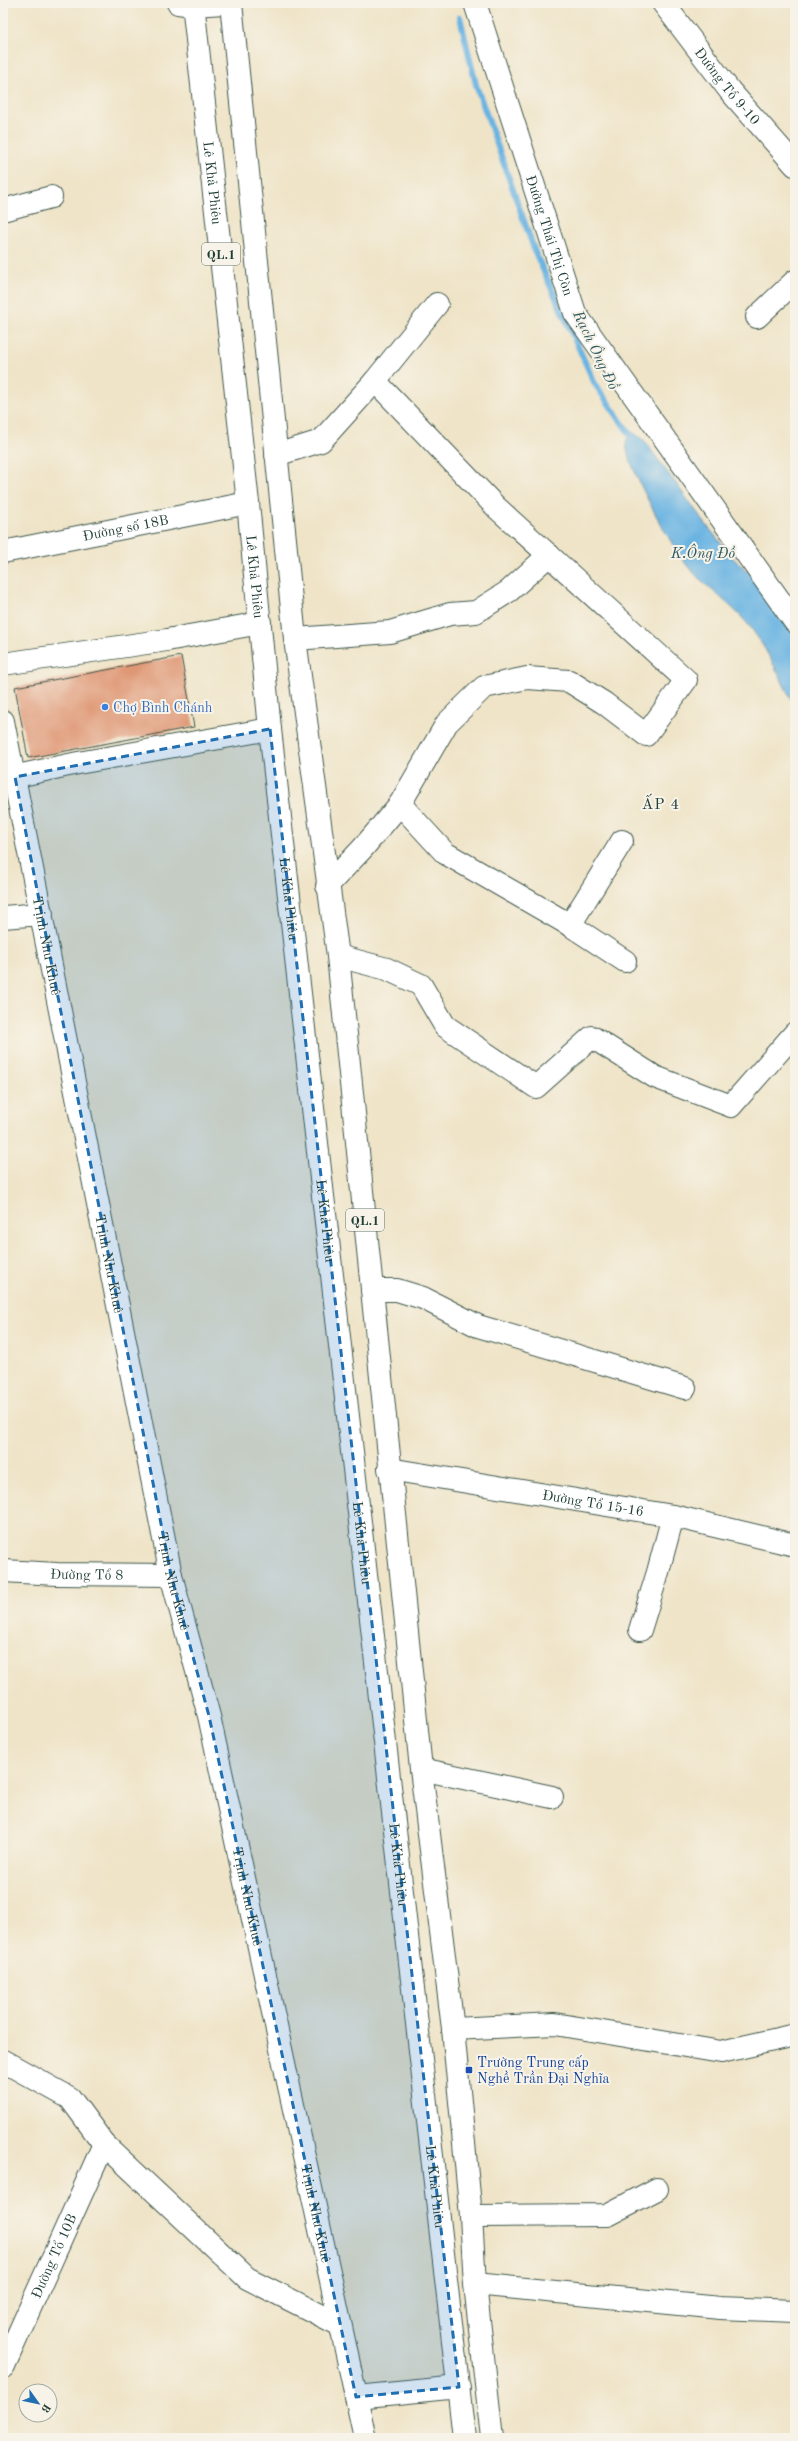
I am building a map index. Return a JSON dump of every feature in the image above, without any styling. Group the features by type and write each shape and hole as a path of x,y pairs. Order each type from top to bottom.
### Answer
{"main road":[{"path":"188,4 224,3"},
{"name":"QL.1","path":"231,3 295,639 327,886 338,956 389,1468 421,1769 453,2029 471,2216 475,2284 492,2438"},
{"name":"Đường Thái Thị Còn","path":"475,3 576,313 795,622"},
{"name":"Đường Tổ 9-10","path":"663,3 730,91 795,165"},
{"name":"Lê Khả Phiêu","path":"188,4 248,503 270,729 464,2438"},
{"path":"3,210 51,198"},
{"path":"757,317 795,281"},
{"path":"276,455 322,441 375,381 437,304"},
{"path":"327,886 363,848 400,804 447,723 484,687 527,678 569,681 604,703 646,735 686,680 497,508 375,381"},
{"name":"Đường số 18B","path":"3,552 248,503"},
{"path":"295,639 390,632 450,614 476,612 509,591 549,555"},
{"path":"3,664 167,640 260,623"},
{"name":"Trịnh Như Khuê","path":"3,721 9,778 42,914 171,1575 209,1716 365,2438"},
{"path":"9,778 78,763 270,729"},
{"path":"400,804 445,853 570,925 625,961"},
{"path":"570,925 622,841"},
{"path":"3,917 42,914"},
{"path":"338,956 387,969 421,985 445,1026 536,1088 592,1037 655,1077 731,1106 795,1033"},
{"path":"372,1290 396,1290 423,1298 478,1326 685,1388"},
{"name":"Đường Tổ 15-16","path":"389,1468 673,1516 795,1545"},
{"path":"640,1630 673,1516"},
{"name":"Đường Tổ 8","path":"3,1571 57,1574 171,1575"},
{"path":"421,1769 552,1797"},
{"path":"453,2029 556,2024 721,2052 795,2035"},
{"path":"3,2061 70,2098 104,2144 247,2278 340,2325"},
{"name":"Đường Tổ 10B","path":"3,2368 104,2144"},
{"path":"471,2216 607,2215 657,2189"},
{"path":"475,2284 720,2308 795,2311"},
{"path":"356,2397 459,2387"}],"highlighted area":[{"path":"270,729 459,2387 356,2397 209,1716 171,1575 15,777"}],"water":[{"name":"K.Ông Đồ","path":"632,432 643,439 705,523 733,558 767,589 795,627 795,707 769,656 751,628 737,612 690,569 662,527 633,468 628,453 626,442"}],"building":[{"name":"Chợ Bình Chánh","path":"181,656 194,727 28,758 15,687"}],"waterway":[{"name":"Rạch Ông Đồ","path":"460,17 476,85 535,252 595,384 634,440"}],"place":[{"name":"Chợ Bình Chánh","path":"105,707"},
{"name":"Trường Trung cấp Nghề Trần Đại Nghĩa","path":"469,2070"}],"district":[{"name":"ẤP 4","path":"661,804"}]}
